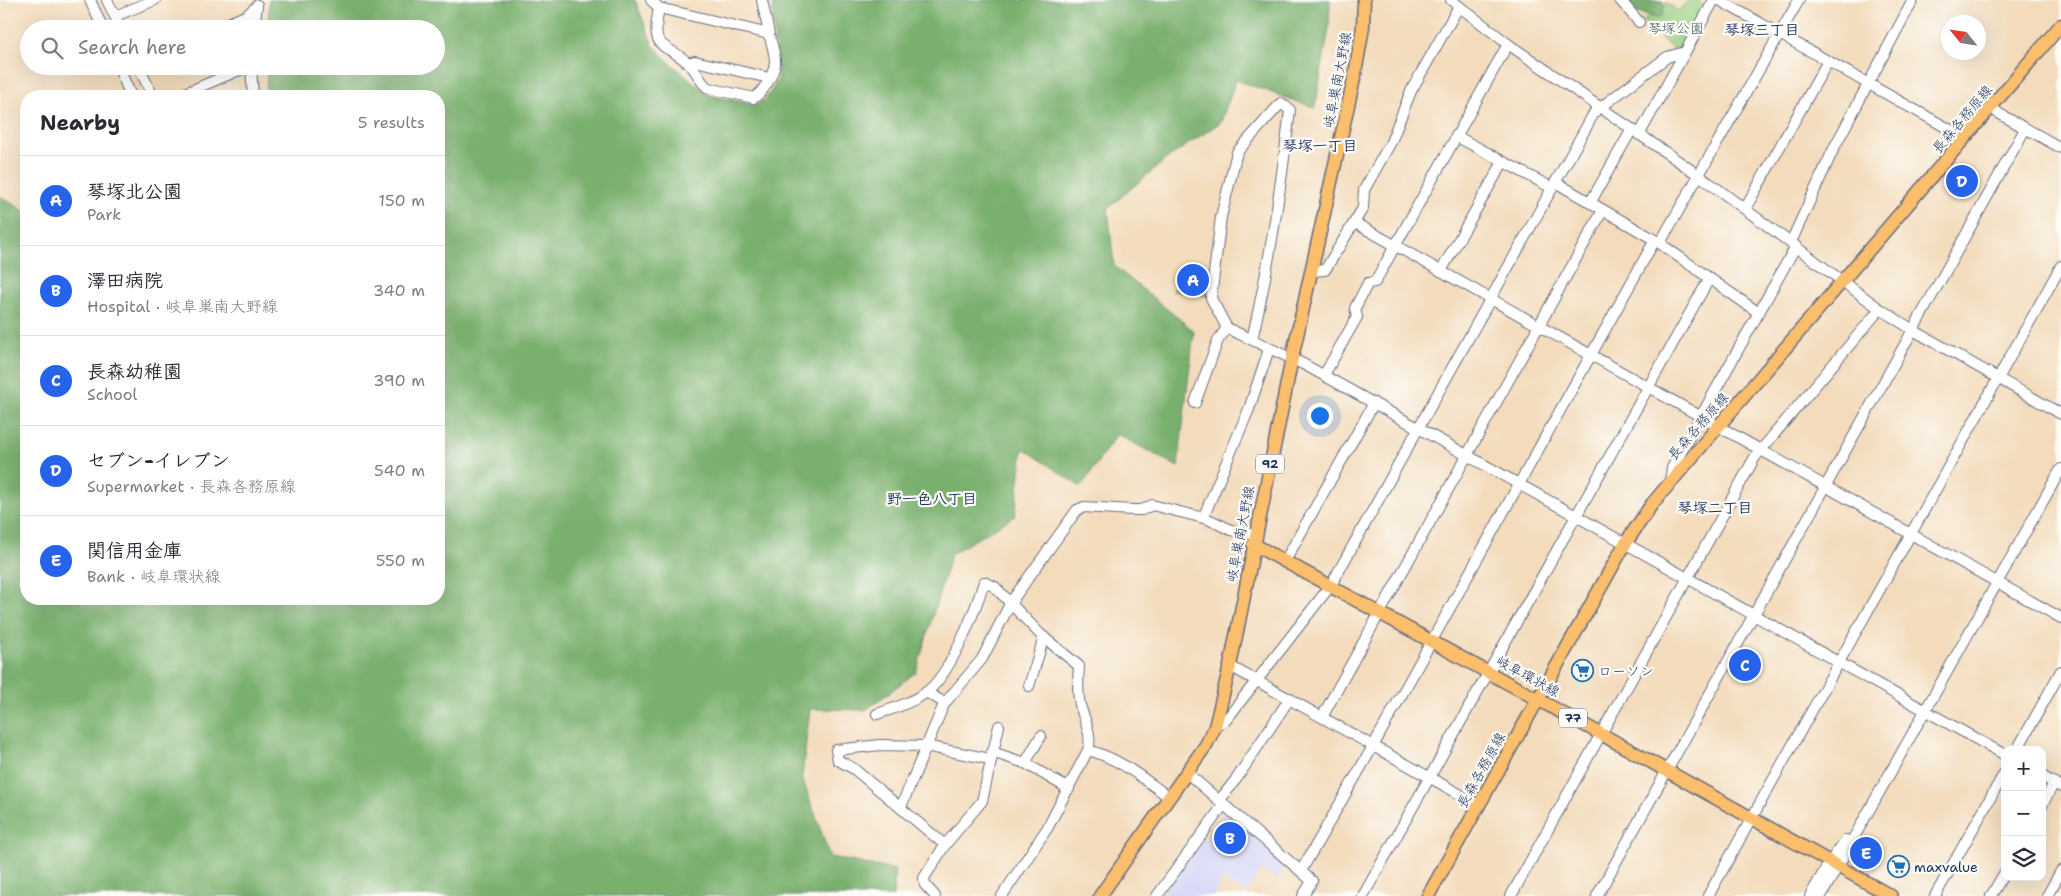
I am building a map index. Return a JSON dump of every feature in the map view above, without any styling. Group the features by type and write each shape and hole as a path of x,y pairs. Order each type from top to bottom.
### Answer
{"main road":[{"name":"岐阜巣南大野線","path":"1100,896 1206,745 1215,727 1230,666 1292,358 1355,74 1363,27 1364,0"},
{"name":"長森各務原線","path":"1430,895 1625,544 1670,481 2061,25"},
{"name":"岐阜環状線","path":"1254,540 1285,561 1602,734 1891,896"}],"street":[{"path":"90,0 99,20"},
{"path":"107,0 117,20"},
{"path":"115,16 155,0"},
{"path":"651,0 659,8 769,34"},
{"path":"659,8 656,33 662,47 688,63 708,88 754,98 766,85 775,61 762,0"},
{"path":"1620,0 1639,22"},
{"path":"1590,202 1636,132 1714,0"},
{"path":"1719,0 1965,138"},
{"path":"1301,871 1372,748 1590,355 1658,241 1700,176 1799,0"},
{"path":"1670,481 1672,468 1758,313 1793,244 1834,148 1913,0"},
{"path":"235,20 247,15 255,2"},
{"path":"254,20 255,2"},
{"path":"1312,271 1324,270 1355,224 1363,208 1364,190 1390,142 1411,91 1454,2 1508,44 1700,176 1880,309 1913,330 2061,414"},
{"path":"1324,375 1357,317 1355,308 1368,283 1375,282 1508,44"},
{"path":"1215,727 1226,720 1331,585 1553,185 1599,107 1667,57 1685,52"},
{"path":"688,63 695,61 769,78"},
{"path":"1745,209 1828,61"},
{"path":"122,75 128,90"},
{"path":"142,75 150,90"},
{"path":"192,90 228,75"},
{"path":"251,75 252,90"},
{"path":"1252,339 1266,279 1290,110 1281,103 1237,152 1221,217 1211,298 1227,328 1324,375 2001,753"},
{"path":"1991,106 1998,113 2061,148"},
{"path":"1597,896 2025,129"},
{"path":"1456,136 1503,162 1590,202 1658,241 1758,313"},
{"path":"1441,272 1503,162"},
{"path":"1322,718 1603,210"},
{"path":"1355,224 2061,618"},
{"path":"1708,896 2061,266"},
{"path":"1364,896 1709,278"},
{"path":"1511,896 1755,457 1762,452 1768,441 1880,309"},
{"path":"1195,403 1218,340 1227,328"},
{"path":"1203,518 1249,409 1269,349"},
{"path":"1285,561 1374,403"},
{"path":"1810,896 1869,810 2061,469"},
{"path":"900,807 945,703 982,659 1011,602 1077,510 1084,507 1142,510 1152,505 1203,518 1254,540"},
{"path":"877,714 895,708 926,692 938,678 971,622 984,582 995,587 1044,637 1079,666 1079,696 1091,743 1048,827 1002,896"},
{"path":"1029,686 1044,637"},
{"path":"1230,666 1290,698 1372,748 1479,805"},
{"path":"2019,746 2061,671"},
{"path":"926,692 945,703"},
{"path":"1157,896 1290,698"},
{"path":"935,896 925,884 924,878 945,845 982,801 999,726"},
{"path":"1025,764 1041,736"},
{"path":"945,845 854,769 838,760 836,750 880,745 925,746 991,756 1025,764 1069,789"},
{"path":"1088,750 1107,755 1119,761 1169,797"},
{"path":"1186,772 1312,881 1303,896"},
{"path":"2046,778 2058,785 2046,800"},
{"path":"1935,896 2001,779"},
{"path":"1821,896 1833,865"},
{"path":"2047,896 2061,871"},
{"path":"1991,896 2001,879"}],"shaded area":[{"path":"1225,811 1288,862 1276,879 1261,870 1246,893 1222,880 1214,896 1160,896"}],"green space":[{"path":"269,0 635,0 653,45 668,61 709,95 756,105 766,99 778,80 772,0 1330,0 1329,29 1315,108 1236,80 1221,122 1165,160 1108,208 1114,266 1194,331 1178,467 1117,434 1081,487 1023,448 1015,516 951,554 916,672 866,710 810,709 802,777 830,857 895,870 893,896 0,896 0,196 20,208 20,605 445,605 445,90 266,90 267,75 445,75 445,20 268,20"},
{"path":"1624,0 1662,1 1664,6 1662,15 1657,18 1635,12"},
{"name":"琴塚公園","path":"1688,0 1698,0 1707,9 1681,50 1675,51 1643,21 1667,3 1678,11"},
{"path":"1180,265 1211,270 1209,296 1173,291"}],"place":[{"name":"セブン-イレブン","path":"1962,181"},
{"name":"琴塚北公園","path":"1193,280"},
{"name":"長森幼稚園","path":"1745,665"},
{"name":"ローソン","path":"1582,671"},
{"name":"澤田病院","path":"1230,838"},
{"name":"関信用金庫","path":"1866,853"},
{"name":"maxvalue","path":"1898,867"}],"district":[{"name":"琴塚三丁目","path":"1762,30"},
{"name":"琴塚一丁目","path":"1320,146"},
{"name":"野一色八丁目","path":"932,499"},
{"name":"琴塚二丁目","path":"1715,508"}]}
